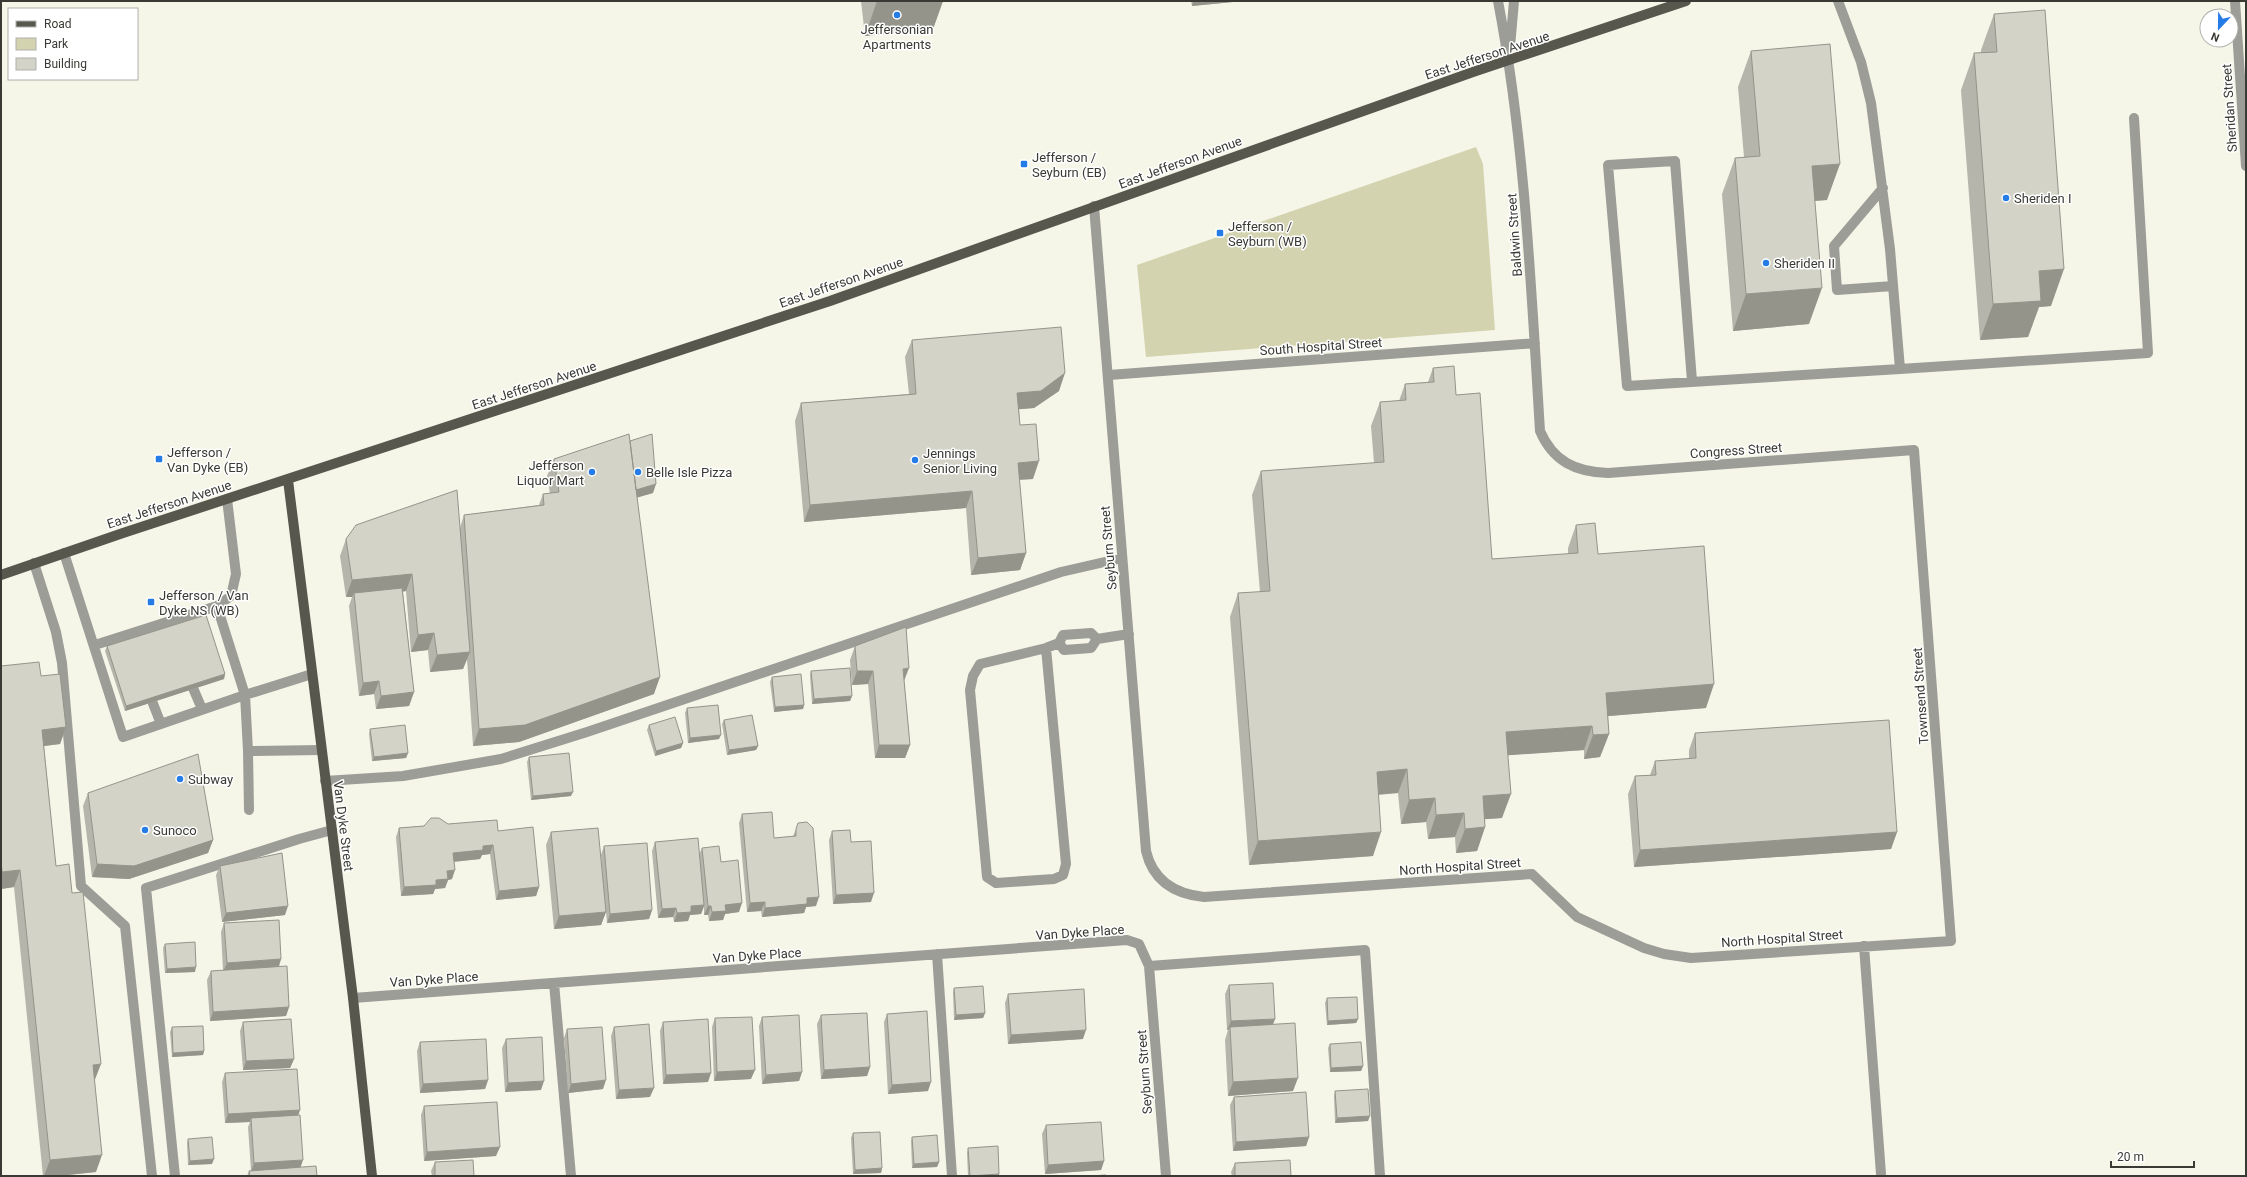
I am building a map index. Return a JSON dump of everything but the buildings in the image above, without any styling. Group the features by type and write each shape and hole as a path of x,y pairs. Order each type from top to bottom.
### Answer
{"main road":[{"name":"East Jefferson Avenue","path":"1,575 830,301 1094,206 1509,60 1686,1"},
{"name":"Van Dyke Street","path":"288,480 332,830 372,1176"}],"street":[{"name":"Baldwin Street","path":"1498,1 1509,60 1524,203 1540,431 1552,452 1563,461"},
{"path":"1509,60 1514,1"},
{"path":"1838,1 1861,62 1871,103 1883,188 1900,369"},
{"name":"Sheridan Street","path":"2234,1 2246,166"},
{"path":"1692,381 1676,161 1608,165 1627,386 2148,353 2134,118"},
{"path":"1883,188 1834,246 1837,290 1893,286"},
{"name":"Seyburn Street","path":"1094,206 1109,376 1146,851 1149,862 1155,874 1164,883"},
{"name":"South Hospital Street","path":"1109,376 1535,343"},
{"name":"Congress Street","path":"1563,461 1589,472 1608,473 1914,450"},
{"name":"Townsend Street","path":"1914,450 1951,940"},
{"path":"95,645 130,639 169,626 217,606 231,596 236,574 227,500"},
{"path":"64,553 124,736 312,674"},
{"path":"326,782 404,776 500,758 587,732 1054,574 1122,558"},
{"path":"34,563 56,632 62,663 81,886 125,926 152,1176"},
{"path":"217,606 245,695 249,810"},
{"path":"1046,648 1066,864 1064,876 1054,879 996,883 987,877 970,690 972,676 980,664 1046,648 1059,643 1063,635 1091,633 1097,639"},
{"path":"1059,643 1064,650 1091,648 1097,639 1129,634"},
{"path":"193,688 202,710"},
{"path":"152,701 161,724"},
{"path":"248,752 322,750"},
{"path":"174,1176 146,888 299,839 332,830"},
{"name":"North Hospital Street","path":"1164,883 1177,891 1190,896 1204,897 1532,874 1577,917 1644,948 1664,954 1692,958 1951,940"},
{"name":"Van Dyke Place","path":"352,998 1128,940 1139,944 1149,966"},
{"path":"1864,946 1881,1174"},
{"path":"1149,966 1365,950 1380,1176"},
{"path":"938,954 952,1176"},
{"name":"Seyburn Street","path":"1149,966 1166,1176"},
{"path":"554,983 571,1176"}],"green space":[{"path":"1476,147 1483,164 1495,330 1146,357 1137,265"}],"place":[{"name":"Jeffersonian Apartments","path":"897,15"},
{"name":"Jefferson / Seyburn (EB)","path":"1024,164"},
{"name":"Sheriden I","path":"2006,198"},
{"name":"Jefferson / Seyburn (WB)","path":"1220,233"},
{"name":"Sheriden II","path":"1766,263"},
{"name":"Jefferson / Van Dyke (EB)","path":"159,459"},
{"name":"Jennings Senior Living","path":"915,460"},
{"name":"Jefferson Liquor Mart","path":"592,472"},
{"name":"Belle Isle Pizza","path":"638,472"},
{"name":"Jefferson / Van Dyke NS (WB)","path":"151,602"},
{"name":"Subway","path":"180,779"},
{"name":"Sunoco","path":"145,830"}]}
